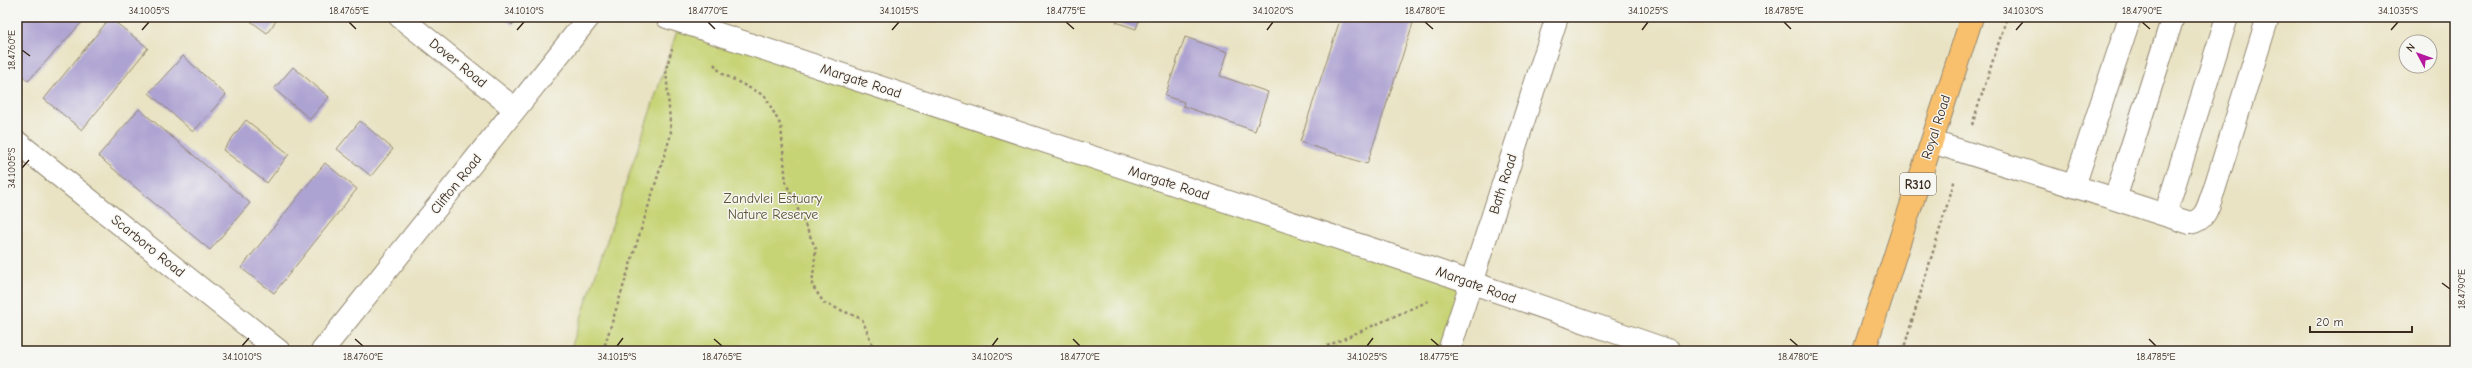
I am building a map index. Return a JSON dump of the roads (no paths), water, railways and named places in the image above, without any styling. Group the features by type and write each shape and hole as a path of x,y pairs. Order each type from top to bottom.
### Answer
{"main road":[{"name":"Royal Road","path":"1864,351 1972,17"}],"street":[{"name":"Dover Road","path":"400,17 515,109"},
{"name":"Clifton Road","path":"322,351 589,17"},
{"name":"Bath Road","path":"1449,351 1558,17"},
{"path":"2074,186 2130,17"},
{"path":"2115,199 2173,17"},
{"path":"2165,215 2227,17"},
{"path":"1932,142 2190,223 2199,221 2204,216 2214,190 2268,17"},
{"name":"Margate Road","path":"673,19 1471,282 1670,351"},
{"name":"Scarboro Road","path":"17,142 279,351"}],"park label":[{"name":"Zandvlei Estuary Nature Reserve","path":"773,206"}]}
